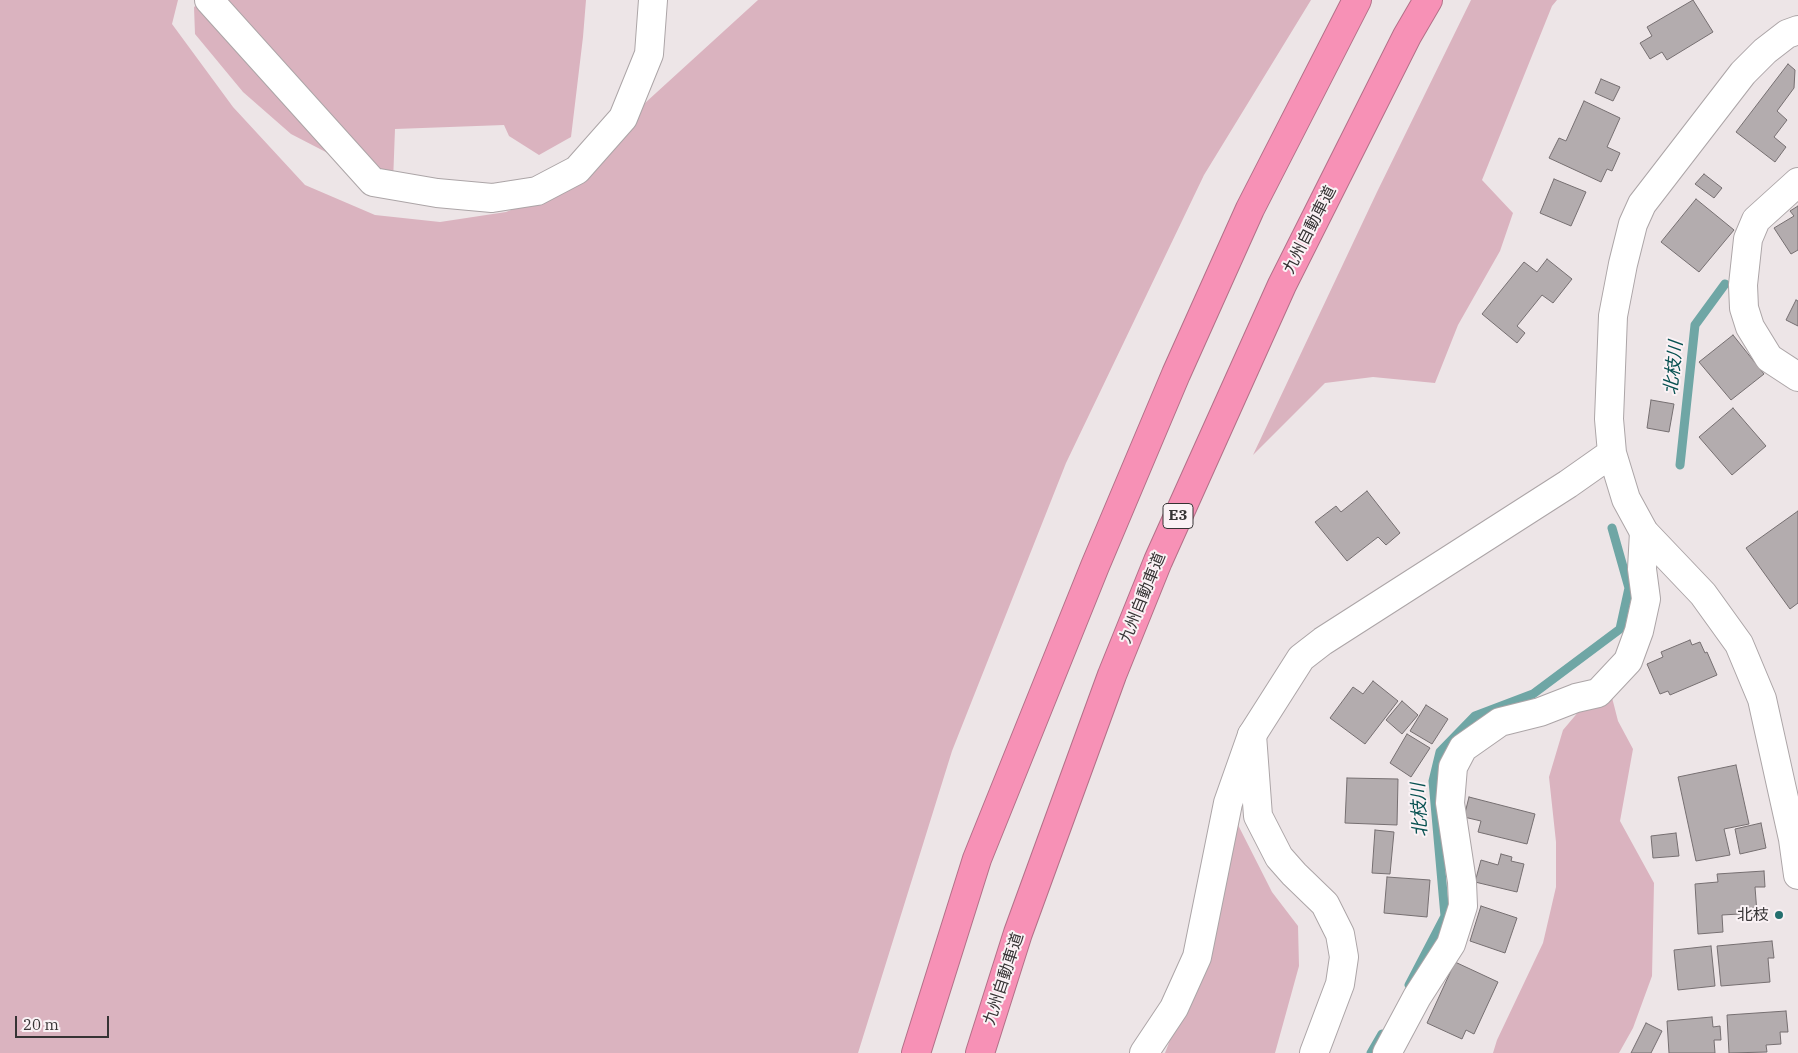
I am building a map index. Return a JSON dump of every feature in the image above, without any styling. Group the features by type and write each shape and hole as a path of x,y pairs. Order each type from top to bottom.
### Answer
{"highway":[{"path":"916,1053 977,859 1103,547 1176,374 1250,209 1357,0"},
{"name":"九州自動車道","path":"980,1053 1028,906 1112,675 1158,561 1282,285 1407,36 1428,0"}],"street":[{"path":"209,0 373,182 437,193 492,198 537,191 577,170 623,118 649,54 652,0"},
{"path":"1798,30 1787,34 1765,51 1743,73 1642,204 1633,224 1613,316 1609,419 1612,453 1626,499 1644,532 1702,594 1738,644 1762,699 1782,781 1798,875"},
{"path":"1798,182 1756,220 1748,239 1743,284 1744,308 1750,327 1769,358 1798,377"},
{"path":"1144,1053 1174,1008 1197,957 1228,803 1252,735 1301,658 1322,641 1568,484 1612,453"},
{"path":"1387,1053 1417,997 1451,944 1463,906 1462,882 1450,803 1453,767 1463,748 1500,722 1540,712 1576,698 1598,693 1628,661 1639,631 1646,599 1642,569 1644,532"},
{"path":"1252,735 1258,816 1279,857 1325,904 1340,934 1344,957 1340,984 1314,1053"}],"shaded area":[{"path":"0,0 178,0 172,24 233,107 305,185 375,215 440,222 506,212 572,185 645,103 758,0 1311,0 1204,175 1066,463 952,751 858,1053 0,1053"},
{"path":"204,0 586,0 571,137 539,155 509,136 504,125 395,129 393,182 347,163 291,134 243,92 195,34 194,7"},
{"path":"1471,0 1557,0 1552,6 1482,180 1513,213 1500,251 1458,325 1435,383 1373,377 1325,383 1253,455 1377,192"},
{"path":"1607,678 1618,721 1633,749 1620,821 1654,883 1652,976 1633,1028 1619,1053 1493,1053 1497,1040 1543,943 1556,887 1556,842 1549,777 1563,730"},
{"path":"1234,817 1272,892 1298,926 1299,966 1275,1053 1165,1053 1182,1009"}],"building":[{"path":"1693,0 1713,32 1667,60 1662,52 1650,59 1640,43 1652,36 1647,27"},
{"path":"1788,64 1795,70 1794,88 1777,111 1787,120 1774,137 1786,147 1775,162 1736,132"},
{"path":"1601,79 1620,87 1613,101 1595,93"},
{"path":"1584,101 1620,118 1607,147 1620,153 1612,171 1607,169 1601,182 1549,158 1559,138 1566,141"},
{"path":"1704,174 1722,188 1714,198 1695,184"},
{"path":"1554,179 1586,192 1571,226 1540,213"},
{"path":"1696,199 1734,230 1699,272 1661,242"},
{"path":"1798,206 1798,250 1791,254 1774,228 1794,216 1790,211"},
{"path":"1547,259 1572,279 1553,303 1542,295 1517,326 1525,333 1517,343 1482,314 1524,262 1537,272"},
{"path":"1796,300 1798,301 1798,326 1786,320"},
{"path":"1733,335 1764,374 1731,400 1699,362"},
{"path":"1651,400 1674,404 1669,432 1647,428"},
{"path":"1733,408 1766,446 1732,475 1699,437"},
{"path":"1367,491 1400,533 1386,545 1378,537 1347,561 1315,522 1336,506 1341,512"},
{"path":"1798,511 1798,603 1790,609 1746,548"},
{"path":"1690,640 1692,645 1700,642 1705,653 1707,652 1717,675 1670,695 1668,691 1660,694 1647,664 1663,657 1661,652"},
{"path":"1373,681 1398,701 1365,744 1330,718 1353,687 1363,694"},
{"path":"1402,701 1418,715 1402,734 1386,720"},
{"path":"1426,705 1448,719 1432,744 1410,731"},
{"path":"1407,734 1430,748 1411,777 1390,763"},
{"path":"1736,765 1749,824 1724,829 1730,855 1696,861 1678,777"},
{"path":"1347,778 1398,779 1397,825 1345,823"},
{"path":"1469,797 1535,814 1527,844 1478,832 1481,821 1464,817"},
{"path":"1761,823 1766,848 1740,854 1735,829"},
{"path":"1375,830 1394,832 1390,874 1372,873"},
{"path":"1676,833 1679,856 1653,858 1651,836"},
{"path":"1501,854 1512,857 1511,861 1524,864 1517,892 1475,882 1481,860 1498,865"},
{"path":"1764,871 1765,887 1755,887 1757,913 1722,915 1723,932 1698,934 1695,884 1718,882 1717,874"},
{"path":"1387,877 1430,880 1427,917 1384,913"},
{"path":"1481,906 1517,918 1505,953 1470,941"},
{"path":"1772,941 1774,958 1768,958 1770,982 1721,986 1717,946"},
{"path":"1711,946 1715,986 1678,990 1674,950"},
{"path":"1455,962 1498,982 1474,1034 1466,1030 1462,1039 1427,1023"},
{"path":"1786,1011 1788,1032 1780,1032 1781,1044 1766,1045 1767,1052 1729,1053 1727,1015"},
{"path":"1712,1017 1713,1027 1720,1026 1721,1040 1714,1040 1715,1053 1669,1053 1667,1021"},
{"path":"1646,1023 1662,1031 1651,1053 1631,1053"}],"waterway":[{"name":"北枝川","path":"1680,465 1695,325 1725,284"},
{"name":"北枝川","path":"1409,985 1445,916 1433,781 1440,752 1475,716 1533,694 1620,629 1629,588 1612,528"},
{"name":"北枝川","path":"1371,1053 1382,1034"}],"place":[{"name":"北枝","path":"1779,915"}]}
